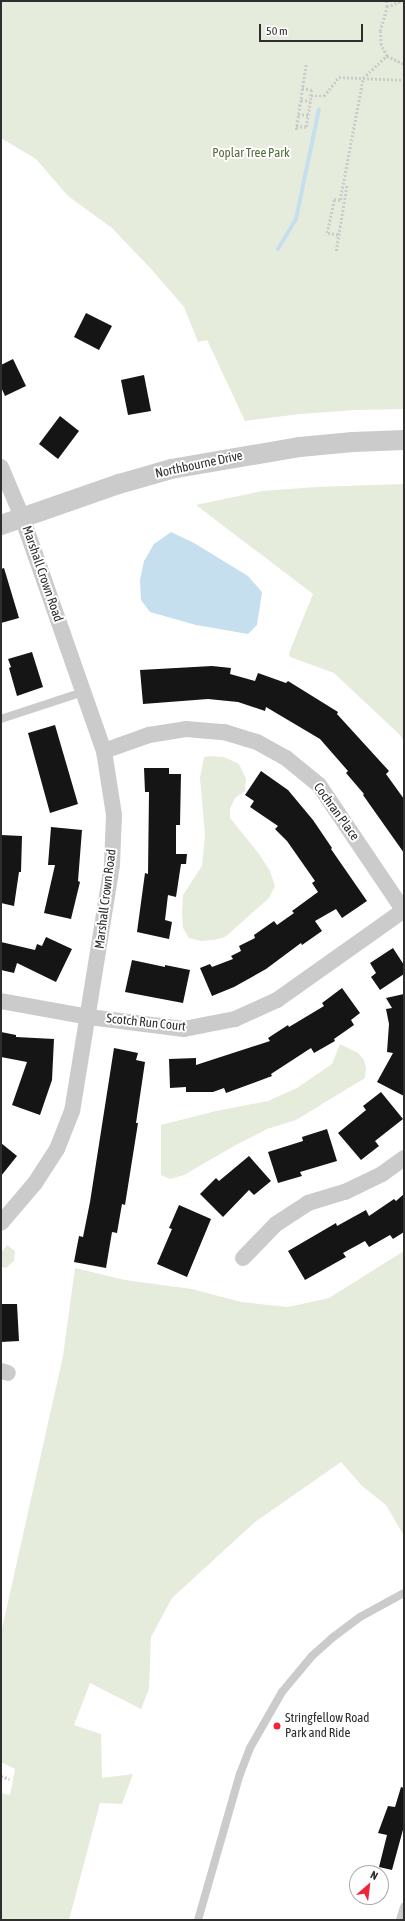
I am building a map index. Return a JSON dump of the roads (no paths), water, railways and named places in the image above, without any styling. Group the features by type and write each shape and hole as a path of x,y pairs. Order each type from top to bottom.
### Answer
{"street":[{"name":"Northbourne Drive","path":"1,525 119,484 178,467 300,447 353,442 404,440"},
{"name":"Marshall Crown Road","path":"1,467 22,517 104,751 114,815 112,865 89,1017 72,1112 56,1149 35,1182 1,1223"},
{"name":"Cochran Place","path":"104,751 149,735 186,728 224,732 262,745 286,758 319,785 404,911"},
{"name":"Scotch Run Court","path":"1,1001 89,1017 184,1029 235,1019 277,1000 404,911"},
{"path":"243,1258 276,1224 308,1203 345,1192 382,1174 404,1158"}],"lane":[{"path":"1,719 84,692"},
{"path":"198,1920 240,1774 250,1748 282,1692 312,1656 332,1638 360,1617 404,1593"},
{"path":"400,1920 404,1907"}],"water":[{"path":"171,532 194,543 248,576 262,592 257,625 248,634 196,625 150,612 141,600 140,580 144,561 154,544"}],"waterway":[{"path":"278,249 296,219 319,109"}],"place":[{"name":"Stringfellow Road Park and Ride","path":"277,1726"}],"park label":[{"name":"Poplar Tree Park","path":"251,153"}]}
